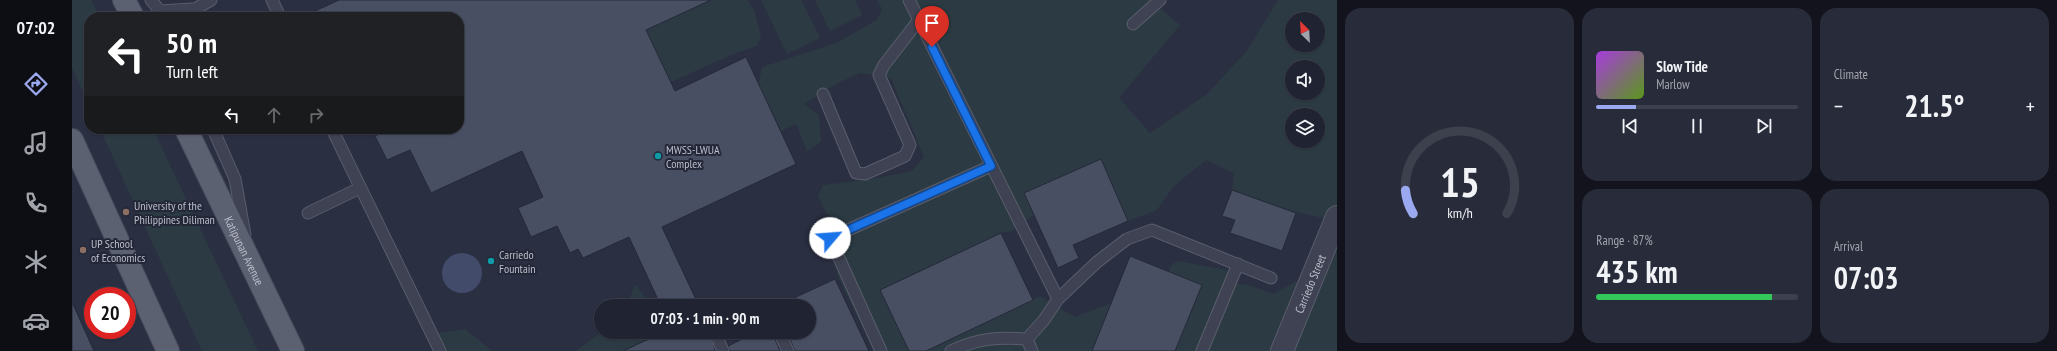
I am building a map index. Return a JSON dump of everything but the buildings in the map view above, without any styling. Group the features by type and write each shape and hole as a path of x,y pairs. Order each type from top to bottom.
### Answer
{"main road":[{"path":"124,0 130,12"},
{"name":"Katipunan Avenue","path":"188,134 293,351"},
{"path":"72,140 168,351"}],"street":[{"name":"Carriedo Street","path":"1282,351 1337,217"}],"lane":[{"path":"151,0 160,11 192,9"},
{"path":"189,12 211,0"},
{"path":"272,0 278,12"},
{"path":"909,0 1058,299"},
{"path":"1133,24 1160,0"},
{"path":"823,94 856,173 865,174 904,156 910,145 879,75 884,65 919,20"},
{"path":"215,134 235,179 251,265"},
{"path":"334,134 440,351"},
{"path":"881,351 830,238 991,166"},
{"path":"308,213 360,188"},
{"path":"1027,339 1044,320 1058,299 1097,262 1127,239 1152,230 1271,278"},
{"path":"1202,351 1238,264"},
{"path":"951,351 967,343 997,337 1027,339"},
{"path":"782,339 788,351"},
{"path":"1027,339 1032,351"}],"shaded area":[{"path":"72,0 91,0 97,12 84,12 84,94 72,68"},
{"path":"702,0 748,0 755,13 761,37 757,46 733,54 656,89 632,39"},
{"path":"761,0 801,0 820,38 787,54"},
{"path":"815,0 855,0 862,15 830,31"},
{"path":"877,0 1150,0 1180,25 1119,98 1150,133 1206,95 1247,51 1278,0 1337,0 1337,224 1328,219 1291,211 1232,190 1234,173 1206,160 1173,187 1157,210 1128,221 1100,159 1025,193 1034,215 1012,231 1001,233 880,290 909,351 874,351 837,274 844,254 843,226 827,214 818,196 823,185 872,179 912,171 924,157 891,78 860,73 838,83 804,104 819,115 821,142 807,151 796,124 781,131 758,86 762,67 836,43 877,20 882,9"},
{"path":"102,134 155,134 258,351 202,351"},
{"path":"1314,247 1337,248 1337,351 1175,351 1168,272 1172,264 1179,261 1226,270 1238,284 1249,285 1273,294 1306,276"},
{"path":"635,284 646,299 630,299"},
{"path":"1040,296 1075,317 1111,303 1092,351 926,351"},
{"path":"465,329 492,351 432,351 439,333"},
{"path":"594,338 649,339 623,351 576,351"}],"water":[{"name":"Carriedo Fountain","path":"466,253 473,256 479,262 482,273 481,281 473,290 466,293 458,293 451,290 443,281 442,269 445,262 454,254"}],"place":[{"name":"MWSS-LWUA Complex","path":"658,156"},
{"name":"University of the Philippines Diliman","path":"126,212"},
{"name":"UP School of Economics","path":"83,250"},
{"name":"Carriedo Fountain","path":"491,261"}],"route":[{"path":"830,238 991,166 932,47"}]}
